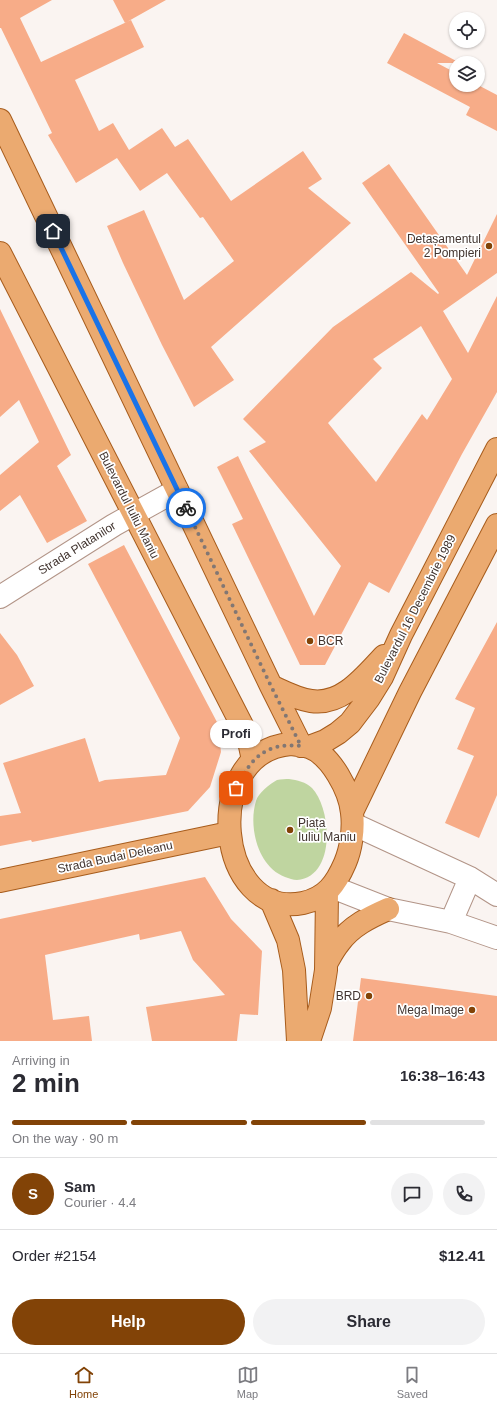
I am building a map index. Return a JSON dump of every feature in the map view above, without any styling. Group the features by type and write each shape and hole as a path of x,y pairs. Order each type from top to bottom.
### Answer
{"main road":[{"path":"0,120 271,686 305,746"},
{"name":"Bulevardul Iuliu Maniu","path":"0,252 248,737 253,760"},
{"name":"Bulevardul 16 Decembrie 1989","path":"305,746 325,741 338,733 350,723 369,698 382,677 401,635 497,449"},
{"path":"353,818 349,800 336,772 324,757 305,746 280,745 261,753 245,770 233,796 229,833 238,866 258,893 271,900 287,904 299,904 312,901 329,890 339,876 345,862 349,849 353,818 410,692 497,525"},
{"path":"271,686 303,699 321,702 331,700 340,696 357,684 387,653 401,635"},
{"name":"Strada Budai Deleanu","path":"0,881 229,833"},
{"path":"309,1041 320,1008 327,962 329,890"},
{"path":"271,900 288,940 294,970 298,1041"},
{"path":"327,962 339,942 352,929 366,919 388,908"}],"street":[{"name":"Strada Platanilor","path":"0,597 114,525 178,490"},
{"path":"353,818 470,878 497,895"},
{"path":"451,922 470,878"},
{"path":"329,890 388,908 451,922 497,938"}],"green space":[{"path":"289,779 307,784 312,788 319,798 324,811 326,826 327,841 324,855 319,867 310,876 297,880 285,877 268,865 257,845 253,822 256,801 259,795 277,780"}],"building":[{"path":"0,0 52,0 20,18 41,62 131,20 144,47 75,80 99,131 113,123 129,150 162,128 175,147 188,139 231,201 303,151 322,179 308,188 351,223 211,347 234,380 194,407 162,345 107,226 144,210 184,300 234,261 203,217 200,218 167,173 140,191 117,158 76,183 48,135 52,133 0,28"},
{"path":"113,0 166,0 125,23"},
{"path":"404,33 449,57 449,63 437,63 449,69 449,92 485,92 485,89 497,95 497,131 466,115 470,107 387,63"},
{"path":"389,164 467,275 497,214 497,273 443,311 468,353 497,296 497,392 462,454 389,593 369,582 325,665 300,665 232,524 243,519 217,467 238,456 314,616 341,566 249,451 266,442 243,419 333,327 411,272 438,294 439,293 362,183","holes":["421,326 452,379 427,420 422,414 376,482 328,423 382,368 373,359"]},
{"path":"0,309 71,455 57,466 87,521 47,543 20,495 0,511 0,475 39,442 19,400 0,417"},
{"path":"124,545 218,724 221,752 210,787 188,811 32,842 31,840 0,846 0,816 21,813 3,763 85,738 99,782 105,780 166,775 180,738 88,564"},
{"path":"497,622 497,795 479,838 445,823 474,756 457,749 475,708 455,699"},
{"path":"0,633 17,655 34,686 0,705"},
{"path":"205,877 231,919 262,951 258,1015 240,1014 237,1041 152,1041 146,1007 225,995 193,960 181,931 140,940 139,934 45,955 53,1020 89,1016 92,1041 0,1041 0,919"},
{"path":"361,978 497,996 497,1041 353,1041"}],"way so far":[{"path":"186,508 301,746 291,744 280,745 261,753 245,770 236,788"}],"place":[{"name":"Detașamentul 2 Pompieri","path":"489,246"},
{"name":"BCR","path":"310,641"},
{"name":"Profi","path":"236,788"},
{"name":"Piața Iuliu Maniu","path":"290,830"},
{"name":"BRD","path":"369,996"},
{"name":"Mega Image","path":"472,1010"}],"route":[{"path":"53,231 186,508"}]}
